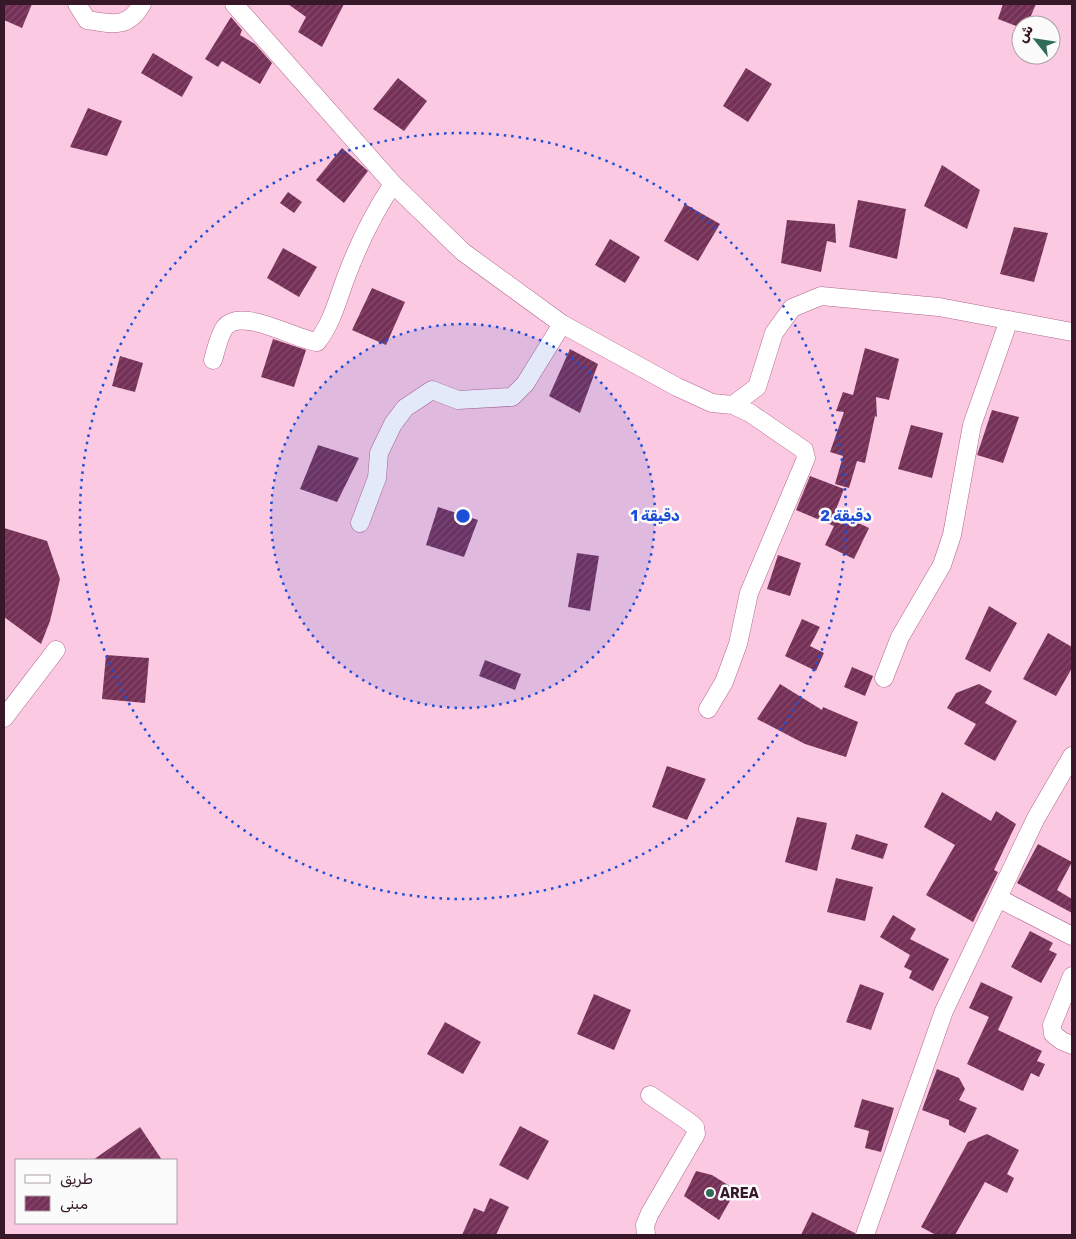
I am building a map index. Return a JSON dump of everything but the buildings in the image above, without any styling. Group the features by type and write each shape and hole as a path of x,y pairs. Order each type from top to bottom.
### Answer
{"street":[{"path":"77,4 87,20 109,24 125,23 135,16 142,4"},
{"path":"234,4 393,184 463,252 562,324 677,387 712,403 733,405 761,420 804,450 806,458 750,593 738,644 724,682 708,709"},
{"path":"213,360 223,329 230,322 237,320 254,321 317,342 330,322 362,235 373,213 393,184"},
{"path":"733,405 757,387 774,333 792,308 821,296 939,307 1072,332"},
{"path":"884,678 900,637 942,565 952,535 972,425 1009,320"},
{"path":"360,523 378,478 379,454 393,424 404,408 432,390 458,400 512,397 525,384 562,324"},
{"path":"4,718 56,650"},
{"path":"865,1235 944,1011 1036,818 1072,756"},
{"path":"998,898 1072,936"},
{"path":"1072,976 1052,1025 1053,1034 1062,1041 1072,1045"},
{"path":"646,1235 645,1225 650,1213 696,1134 694,1127 689,1122 650,1095"}],"place":[{"name":"AREA","path":"710,1193"}]}
